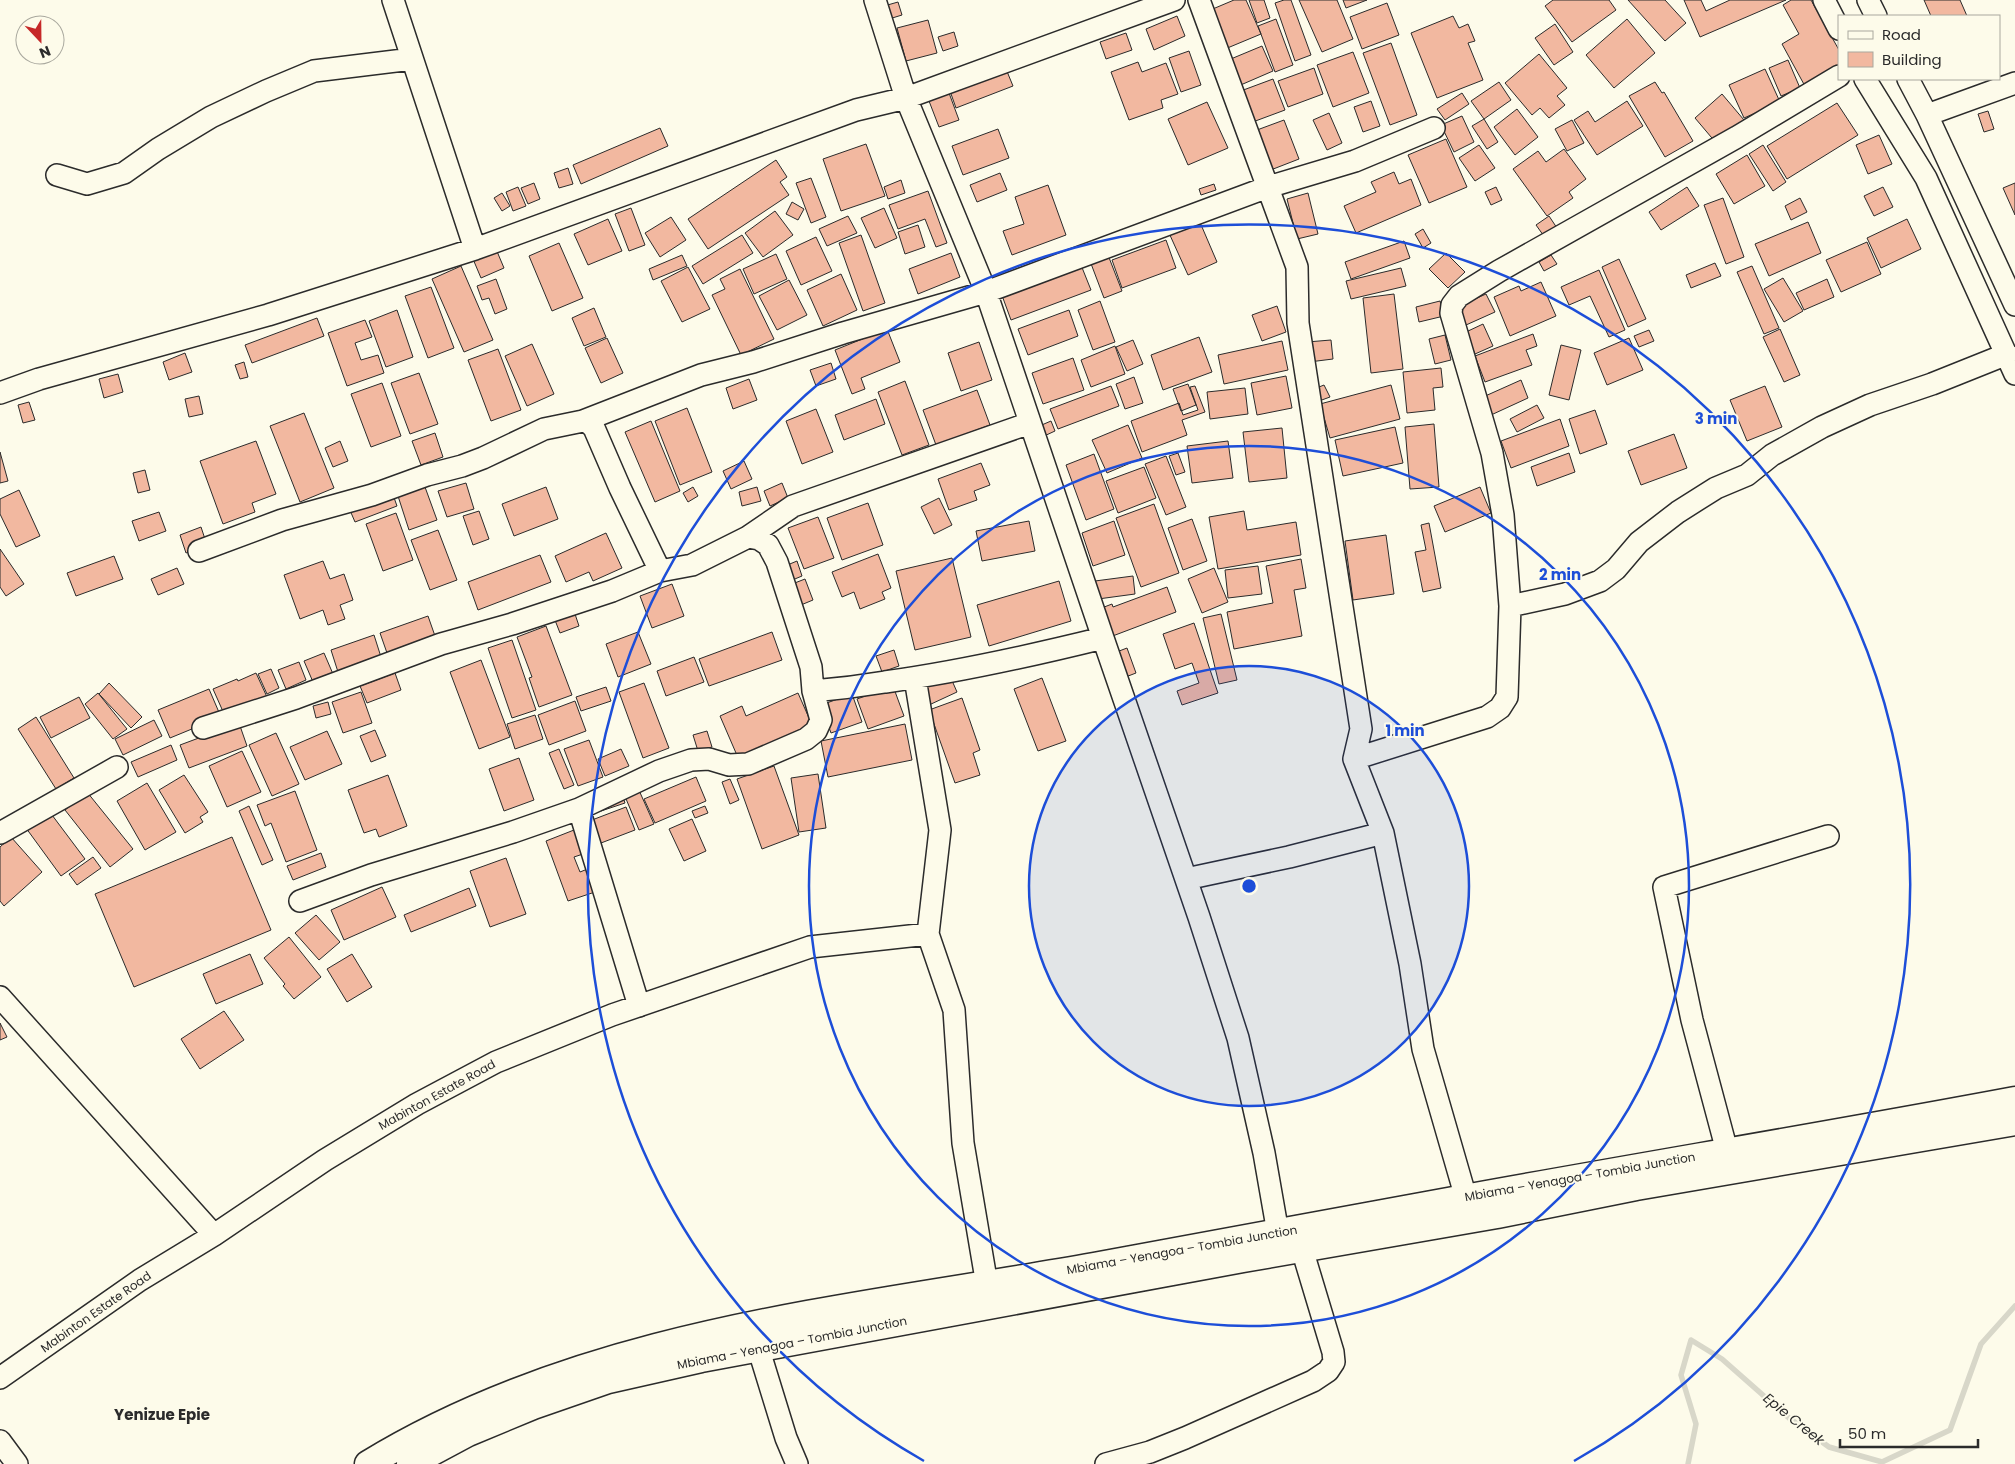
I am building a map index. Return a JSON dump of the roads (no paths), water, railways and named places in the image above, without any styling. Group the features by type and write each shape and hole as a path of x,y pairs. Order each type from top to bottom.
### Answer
{"main road":[{"name":"Mbiama – Yenagoa – Tombia Junction","path":"368,1464 410,1439 467,1411 518,1390 586,1367 684,1340 782,1318 987,1285 2015,1100"},
{"name":"Mbiama – Yenagoa – Tombia Junction","path":"410,1464 468,1433 533,1406 599,1383 758,1347 1497,1215 1636,1187 2015,1122"}],"street":[{"path":"393,0 475,248"},
{"path":"874,0 906,98 986,292 1186,878 1238,1038 1264,1154 1278,1233"},
{"path":"0,394 39,379 268,315 475,248 856,110 906,98 1174,0"},
{"path":"1199,0 1297,267 1298,323 1361,730 1354,759 1383,833 1410,964 1424,1049 1466,1198"},
{"path":"1824,0 1838,27"},
{"path":"1868,0 1876,15"},
{"path":"57,175 87,184 124,173 158,149 211,117 266,90 314,71 412,59"},
{"path":"1354,759 1487,717 1500,708 1507,697 1510,606 1503,514 1492,453 1451,313 1452,305 1459,296 1499,271 1737,137 1838,77"},
{"path":"1866,80 1926,178 2015,374"},
{"path":"1909,80 2011,284 2015,306"},
{"path":"1927,116 2015,83"},
{"path":"199,551 282,520 372,495 427,475 462,466 544,429 583,421 701,375 753,362 843,333 986,292 1268,187 1355,161 1434,128"},
{"path":"1510,606 1564,594 1600,581 1616,569 1639,542 1678,512 1716,488 1747,475 1772,454 1822,427 1870,405 1932,384 2007,354"},
{"path":"583,421 589,423 594,428 620,488 660,571"},
{"path":"203,728 296,698 441,644 512,624 612,591 660,571 692,565 748,537 793,506 1030,422"},
{"path":"300,901 371,875 451,852 579,809 659,771 691,760 709,759 729,765 748,764 806,739 816,731 821,720 813,691 812,667 777,562 768,545 759,539 748,537"},
{"path":"813,691 834,690 915,678 1013,660 1103,638"},
{"path":"915,678 940,830 928,934 954,1010 964,1143 987,1285"},
{"path":"0,834 117,767"},
{"path":"579,809 639,1006"},
{"path":"1186,878 1289,857 1383,833"},
{"path":"1727,1151 1692,1020 1664,888 1828,836"},
{"name":"Mabinton Estate Road","path":"0,1378 140,1280 214,1235 325,1160 417,1104 496,1062 612,1014 810,947 928,934"},
{"path":"0,997 214,1235"},
{"path":"1106,1464 1150,1452 1186,1438 1313,1382 1328,1371 1334,1362 1333,1352 1302,1249"},
{"path":"758,1347 780,1420 797,1464"},
{"path":"0,1442 17,1464"}],"waterway":[{"name":"Epie Creek","path":"1688,1464 1696,1424 1681,1375 1691,1340 1722,1359 1789,1418 1829,1447 1882,1462 1950,1430 1981,1344 2015,1306"}],"district":[{"name":"Yenizue Epie","path":"162,1415"}]}
